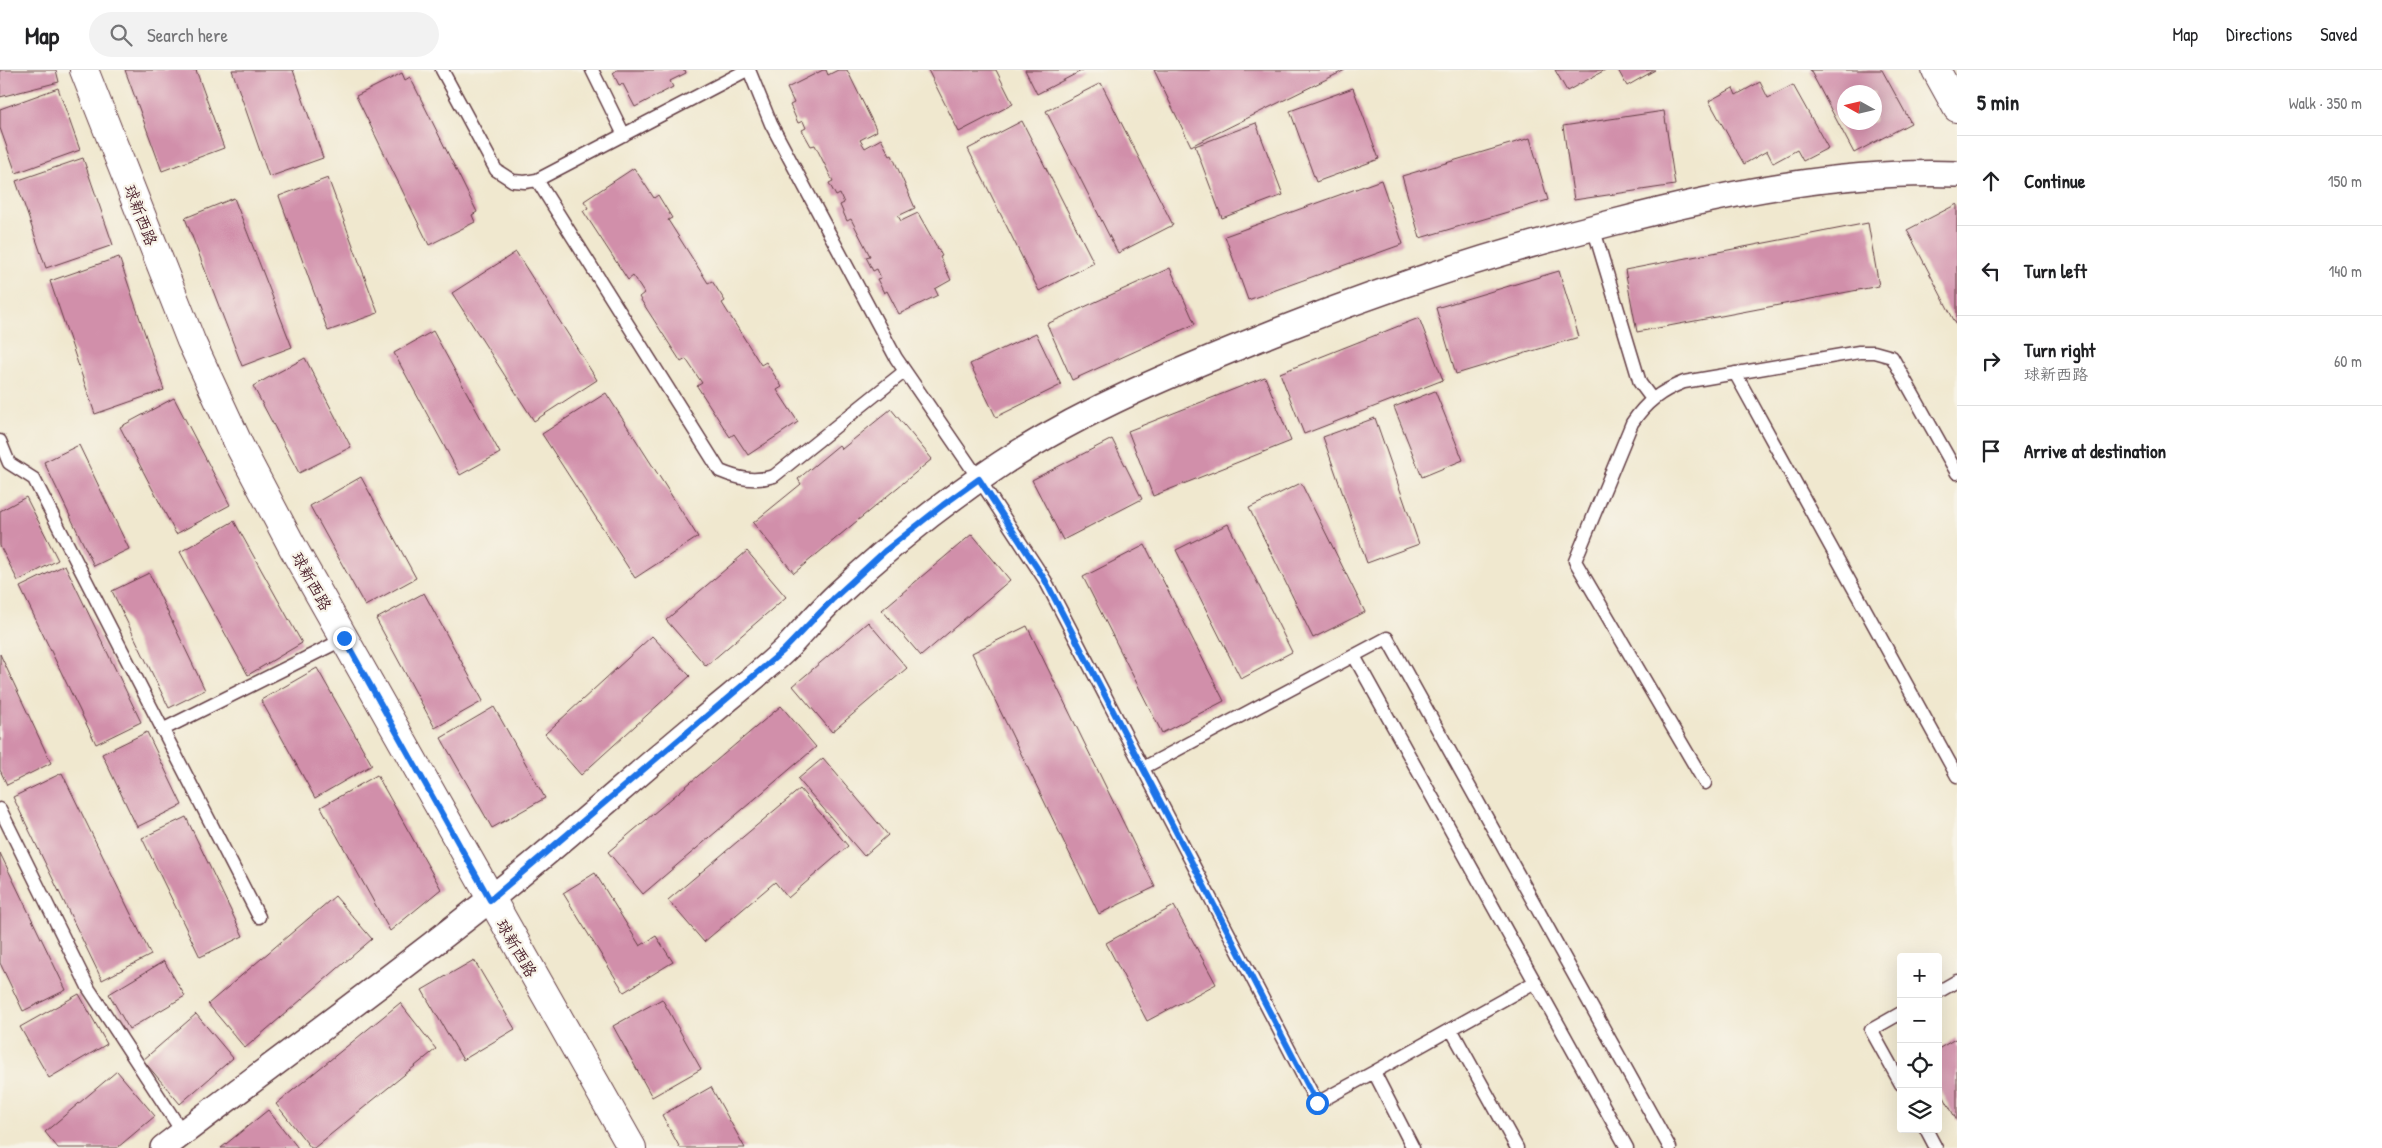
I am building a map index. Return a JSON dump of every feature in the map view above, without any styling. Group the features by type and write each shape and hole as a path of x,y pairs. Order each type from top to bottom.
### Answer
{"street":[{"name":"球新西路","path":"84,70 191,341 240,447 490,900 632,1148"},
{"path":"1936,70 1957,108"},
{"path":"162,1148 490,900 783,651 833,599 886,550 979,479 1057,430 1115,399 1174,372 1393,288 1474,261 1593,227 1664,209 1760,190 1819,181 1879,175 1957,174"}],"lane":[{"path":"442,70 496,170 513,181 525,182 537,180 748,70 771,124 905,371 1045,580 1317,1103 1535,982"},
{"path":"592,70 624,135"},
{"path":"537,180 720,471 737,478 751,480 774,476 905,371"},
{"path":"1593,227 1640,383 1652,399"},
{"path":"1705,783 1575,561 1632,423 1652,399 1667,389 1684,382 1859,352 1874,352 1892,357 1957,473"},
{"path":"1734,373 1957,776"},
{"path":"0,441 9,463 34,479 259,917"},
{"path":"162,730 344,638"},
{"path":"1143,768 1387,638 1670,1148"},
{"path":"1354,656 1627,1148"},
{"path":"0,809 89,989 129,1054 183,1132"},
{"path":"1942,990 1957,981"},
{"path":"1897,1015 1871,1030 1897,1077"},
{"path":"1451,1029 1517,1148"},
{"path":"1374,1072 1413,1148"},
{"path":"1928,1133 1936,1148"}],"building":[{"path":"0,70 56,70 59,82 0,97"},
{"path":"125,70 196,70 224,148 162,171"},
{"path":"232,70 293,70 323,158 269,177"},
{"path":"617,70 685,70 686,73 670,81 673,87 635,107 623,84 619,85 613,73"},
{"path":"826,70 828,75 838,70 847,70 877,131 860,140 865,148 881,139 890,156 892,155 915,208 898,216 901,221 918,213 942,256 940,257 951,280 935,289 938,295 899,314 887,291 884,293 877,279 881,278 877,269 873,271 866,257 870,256 851,219 847,221 840,205 844,203 840,194 836,196 829,183 833,181 815,145 811,146 802,130 806,128 803,121 798,123 790,105 794,103 787,88"},
{"path":"928,70 996,70 1013,104 959,132"},
{"path":"1025,70 1083,70 1037,94"},
{"path":"1154,70 1345,70 1191,146"},
{"path":"1555,70 1605,70 1567,91"},
{"path":"1618,70 1655,70 1627,86"},
{"path":"1810,70 1882,70 1911,123 1854,153 1842,130 1882,130 1882,85 1837,85 1837,121"},
{"path":"402,73 405,80 410,77 477,212 472,215 475,222 429,245 356,96"},
{"path":"1760,82 1768,98 1793,85 1828,148 1803,161 1797,150 1773,163 1767,151 1744,164 1709,101 1733,88 1736,95"},
{"path":"1101,83 1173,225 1118,253 1046,111"},
{"path":"58,88 80,150 16,173 0,128 0,109"},
{"path":"1353,88 1379,159 1316,182 1290,111"},
{"path":"1664,111 1675,185 1574,200 1563,126"},
{"path":"1022,121 1094,263 1039,291 968,149"},
{"path":"1256,123 1283,195 1222,218 1195,146"},
{"path":"1530,138 1548,200 1420,238 1402,176"},
{"path":"83,158 113,245 46,268 16,181"},
{"path":"634,168 654,198 658,195 672,218 668,220 708,283 712,281 725,301 722,303 761,365 766,362 782,387 777,390 798,422 748,455 734,434 730,437 697,386 702,383 686,359 681,362 639,297 644,293 633,276 628,280 583,211 588,208 584,201"},
{"path":"328,178 378,313 328,331 279,196"},
{"path":"1381,180 1403,244 1248,300 1225,236"},
{"path":"234,198 292,347 242,366 185,218"},
{"path":"1957,204 1957,326 1907,230"},
{"path":"1868,223 1879,286 1637,332 1625,270"},
{"path":"516,252 597,380 534,421 452,293"},
{"path":"119,257 164,390 95,414 50,281"},
{"path":"1170,268 1195,324 1072,380 1047,324"},
{"path":"1559,271 1579,337 1456,374 1436,308"},
{"path":"1419,318 1443,380 1304,434 1280,373"},
{"path":"433,331 500,453 460,475 394,353"},
{"path":"1036,333 1061,385 996,417 970,364"},
{"path":"305,358 351,447 299,473 253,386"},
{"path":"1265,377 1291,441 1153,496 1128,431"},
{"path":"1435,391 1463,460 1422,477 1394,407"},
{"path":"606,393 698,537 635,578 542,434"},
{"path":"174,398 230,505 176,534 120,427"},
{"path":"891,409 932,459 794,573 753,523 801,484 798,479 839,445 842,449"},
{"path":"1375,418 1419,544 1367,563 1323,437"},
{"path":"1112,439 1142,499 1063,540 1032,480"},
{"path":"79,445 129,549 94,566 44,462"},
{"path":"361,477 416,578 365,606 310,506"},
{"path":"1301,483 1365,612 1313,638 1249,508"},
{"path":"26,497 58,560 18,581 0,546 0,511"},
{"path":"234,521 302,643 248,675 180,552"},
{"path":"1228,524 1292,652 1241,679 1176,550"},
{"path":"972,534 1010,580 921,656 882,610"},
{"path":"1145,545 1224,701 1162,733 1083,577"},
{"path":"747,551 786,597 706,666 666,620"},
{"path":"65,565 141,722 96,744 20,587"},
{"path":"149,573 205,690 169,708 112,591"},
{"path":"424,593 483,701 435,728 376,619"},
{"path":"868,622 907,668 832,732 793,686"},
{"path":"1027,626 1155,887 1099,914 972,653"},
{"path":"652,636 690,676 581,775 545,734"},
{"path":"0,654 51,763 7,785 0,770"},
{"path":"317,668 372,765 315,798 261,700"},
{"path":"781,706 816,747 643,894 608,852"},
{"path":"494,707 545,798 492,828 441,738"},
{"path":"147,732 182,805 137,827 102,754"},
{"path":"823,758 888,835 864,856 798,779"},
{"path":"62,773 151,955 102,980 13,797"},
{"path":"377,775 441,889 390,931 321,807"},
{"path":"800,789 848,846 788,898 775,882 704,942 668,900"},
{"path":"186,817 243,936 200,957 142,838"},
{"path":"0,853 66,990 23,1011 0,963"},
{"path":"595,873 640,946 656,936 673,962 624,992 563,893"},
{"path":"335,896 372,939 245,1048 208,1004"},
{"path":"1174,906 1216,984 1147,1021 1106,943"},
{"path":"474,960 515,1029 463,1060 422,990"},
{"path":"164,961 185,996 129,1029 109,994"},
{"path":"79,994 107,1044 49,1078 20,1027"},
{"path":"662,999 701,1069 652,1097 613,1026"},
{"path":"400,1003 436,1049 314,1148 311,1148 276,1104"},
{"path":"196,1014 233,1058 180,1104 143,1060"},
{"path":"1957,1038 1957,1121 1942,1093 1942,1047"},
{"path":"117,1071 155,1116 117,1148 58,1148 45,1132"},
{"path":"711,1087 745,1148 680,1148 662,1115"},
{"path":"268,1110 298,1148 221,1148"}],"route":[{"path":"344,638 490,900 783,651 833,599 886,550 979,479 1045,580 1317,1103"}]}
